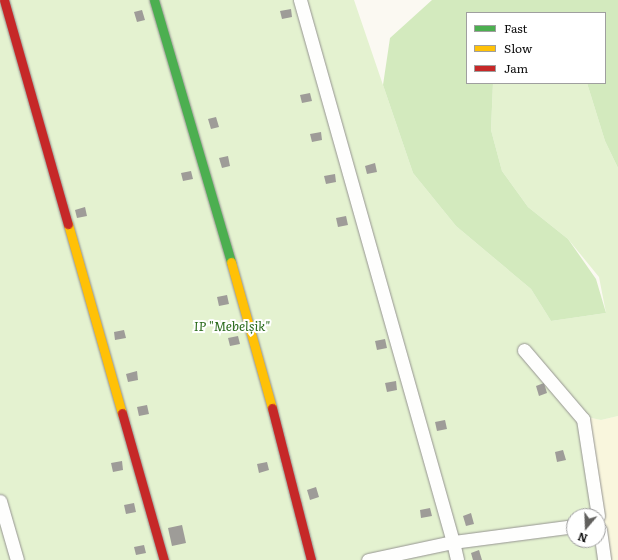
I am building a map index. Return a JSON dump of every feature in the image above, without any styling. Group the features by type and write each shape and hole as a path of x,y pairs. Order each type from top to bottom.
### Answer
{"street":[{"path":"4,0 164,560"},
{"path":"154,0 250,326 311,560"},
{"path":"300,0 454,542 457,560"},
{"path":"524,350 583,419 597,508"},
{"path":"0,501 17,560"},
{"path":"368,560 454,542 566,527"},
{"path":"602,548 604,560"}],"shaded area":[{"path":"618,416 618,560 610,560 606,535 606,508 602,508 587,417 601,420"}],"green space":[{"name":"IP \"Mebelșik\"","path":"0,0 354,0 413,173 456,226 531,289 551,321 606,313 599,277 568,239 528,207 502,171 491,130 493,84 587,84 605,141 618,168 618,416 601,420 587,417 602,508 566,508 566,548 606,548 606,535 610,560 0,560"},
{"path":"432,0 618,0 618,168 605,141 587,84 606,84 606,12 466,12 466,84 493,84 491,130 502,171 528,207 568,239 596,279 606,313 551,321 531,289 456,226 413,173 383,85 390,38"}],"building":[{"path":"291,9 292,17 282,19 280,11"},
{"path":"142,10 145,20 137,22 134,12"},
{"path":"310,93 312,101 302,103 300,95"},
{"path":"216,117 219,127 211,129 208,119"},
{"path":"321,132 322,140 312,142 310,134"},
{"path":"228,156 230,166 222,168 219,158"},
{"path":"375,163 377,172 367,174 365,166"},
{"path":"191,171 193,179 183,181 181,173"},
{"path":"335,174 336,182 326,184 324,176"},
{"path":"85,207 87,216 77,218 75,210"},
{"path":"346,216 348,225 338,227 336,218"},
{"path":"227,295 229,304 219,306 217,297"},
{"path":"124,330 126,338 115,340 114,332"},
{"path":"238,336 240,344 230,346 228,338"},
{"path":"385,339 387,348 377,350 375,341"},
{"path":"137,371 138,380 128,382 126,374"},
{"path":"396,381 397,390 387,392 385,383"},
{"path":"544,383 547,393 539,396 536,386"},
{"path":"147,405 149,414 139,416 137,407"},
{"path":"445,420 447,429 437,431 435,422"},
{"path":"563,450 566,460 557,462 555,452"},
{"path":"122,461 123,470 113,472 111,463"},
{"path":"267,462 269,470 259,473 257,464"},
{"path":"316,487 319,497 310,500 307,490"},
{"path":"134,503 136,512 126,514 124,505"},
{"path":"430,508 432,516 421,518 420,510"},
{"path":"471,513 474,524 466,526 463,516"},
{"path":"182,525 186,543 172,546 168,528"},
{"path":"144,545 146,553 136,555 134,547"},
{"path":"479,550 482,560 473,560 471,553"}],"traffic: fast":[{"path":"154,0 231,262"}],"traffic: slow":[{"path":"68,224 122,413"},
{"path":"231,262 272,408"}],"traffic: jam":[{"path":"4,0 68,224"},
{"path":"272,408 311,560"},
{"path":"122,413 164,560"}]}
